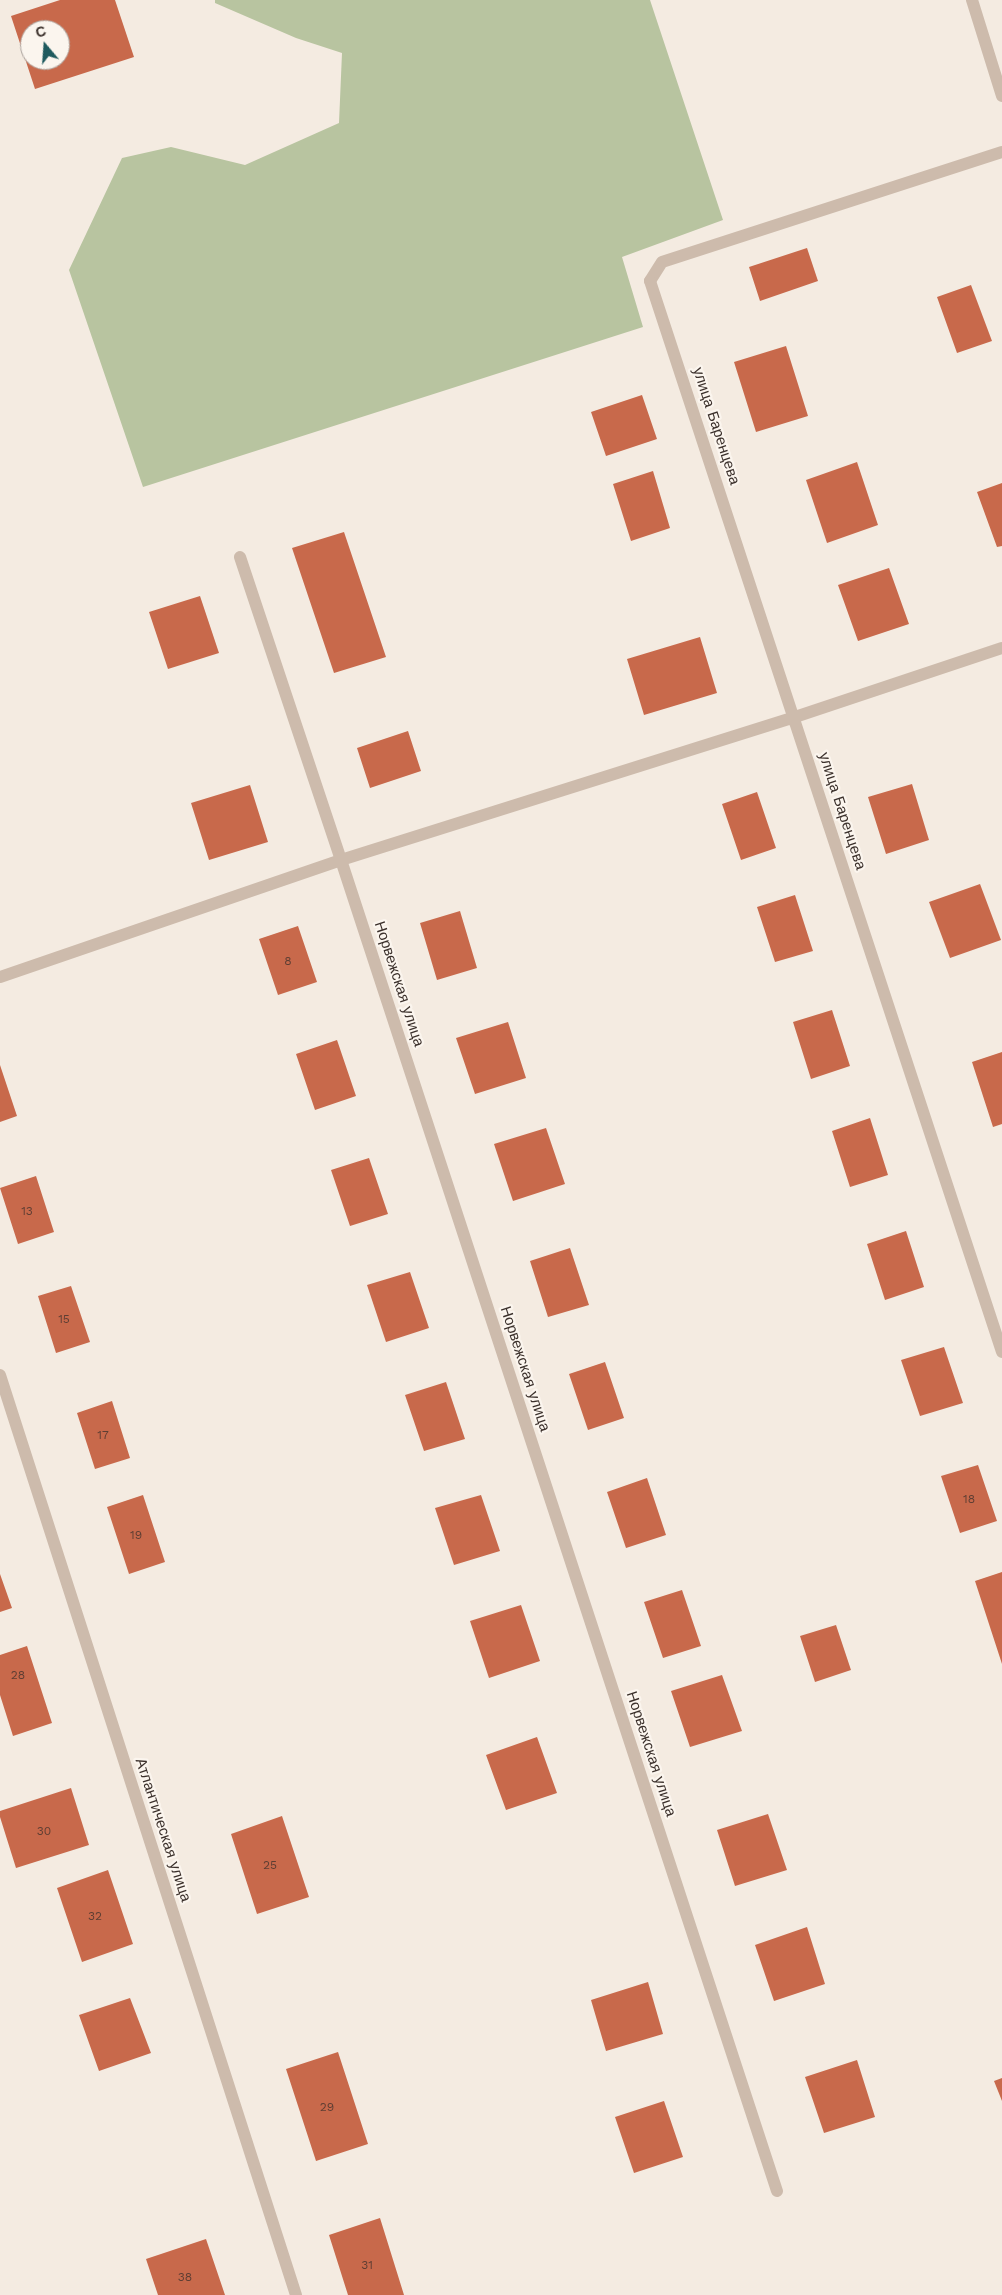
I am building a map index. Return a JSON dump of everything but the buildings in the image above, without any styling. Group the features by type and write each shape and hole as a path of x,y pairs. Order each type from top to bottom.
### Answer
{"street":[{"path":"972,0 1002,96"},
{"name":"улица Баренцева","path":"1002,152 662,262 650,281 1002,1352"},
{"name":"Норвежская улица","path":"240,557 777,2191"},
{"path":"0,978 341,860 794,717 1002,648"},
{"name":"Атлантическая улица","path":"0,1375 296,2295"}],"green space":[{"path":"215,0 650,0 723,220 622,257 643,327 143,487 69,270 122,158 171,147 245,165 339,123 342,53 296,38 215,3"}]}
